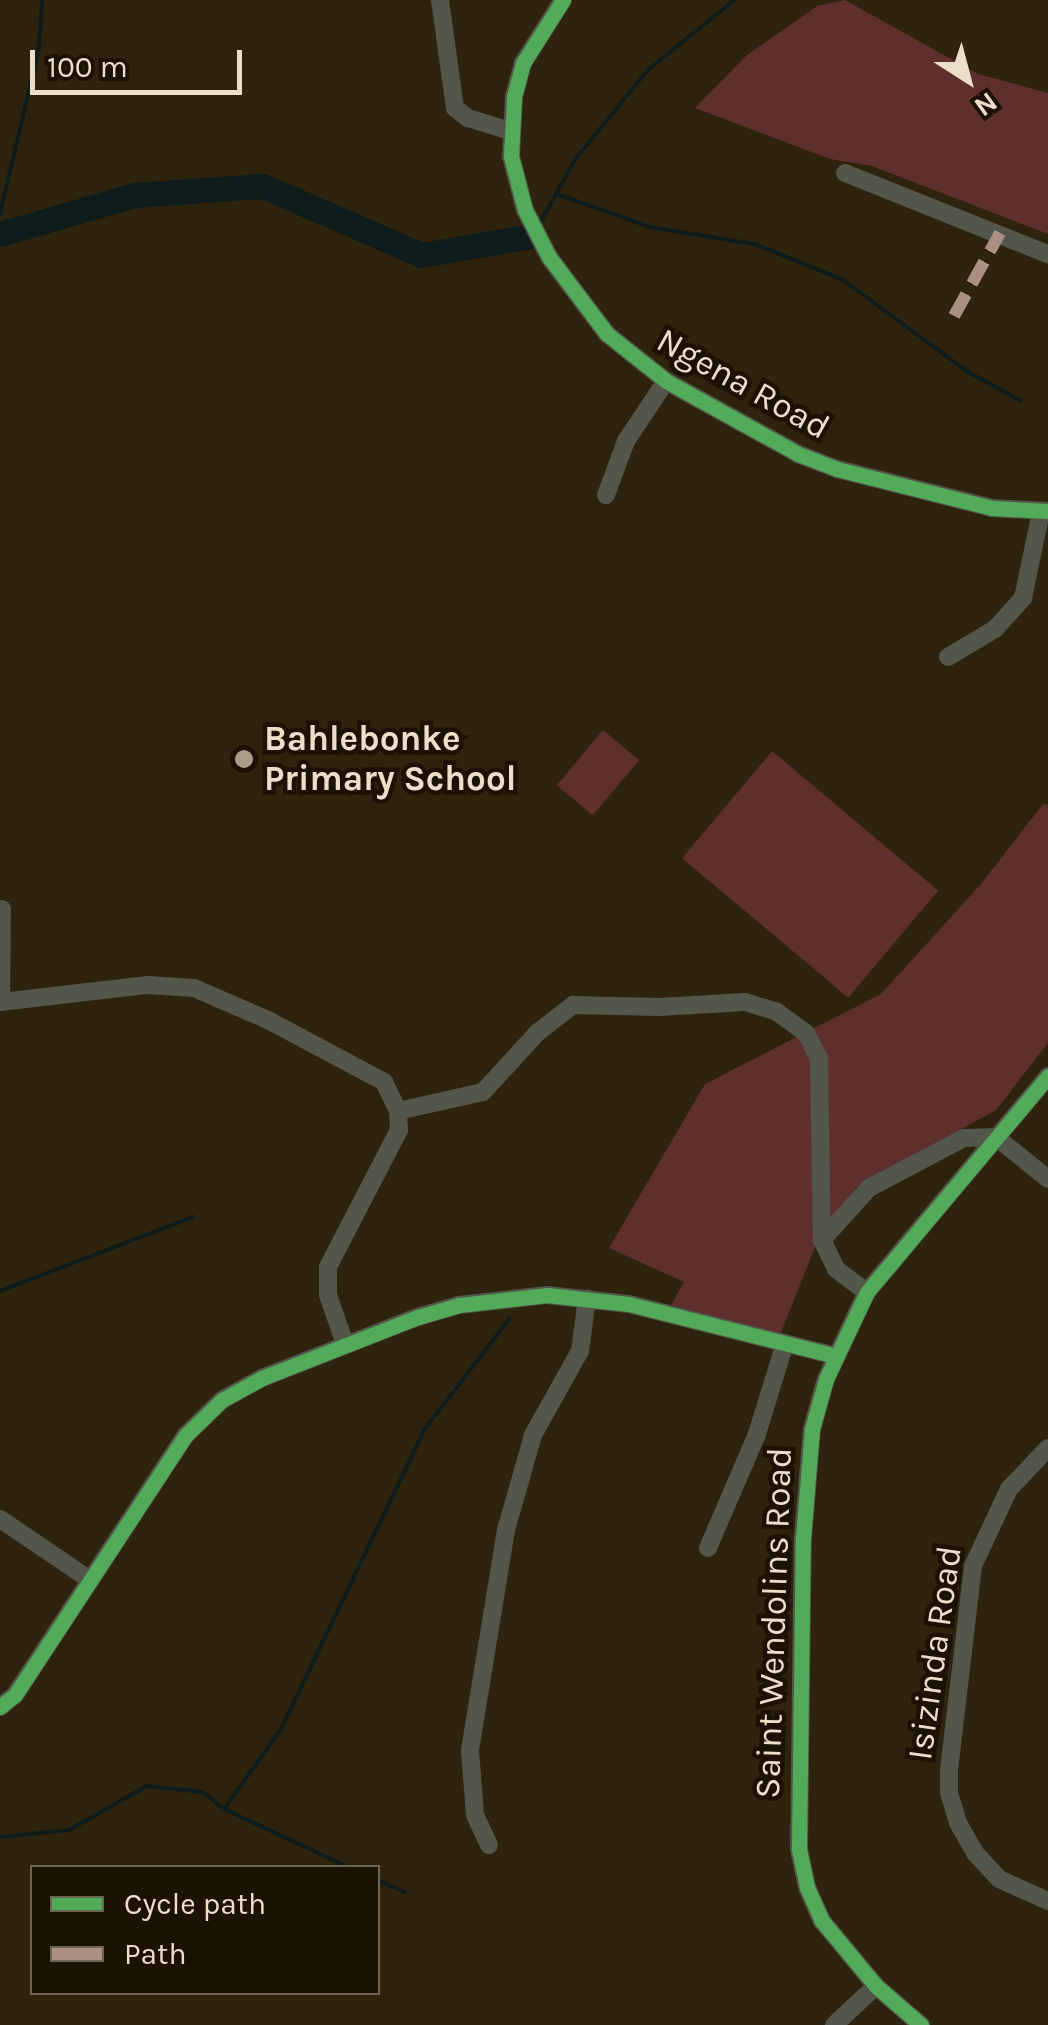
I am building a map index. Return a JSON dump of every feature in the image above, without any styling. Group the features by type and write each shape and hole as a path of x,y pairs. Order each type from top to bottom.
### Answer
{"street":[{"path":"440,0 455,108 468,118 510,131"},
{"name":"Ngena Road","path":"563,0 530,46 514,97 511,156 526,210 559,275 607,334 666,382 798,454 837,469 992,508 1045,511"},
{"path":"845,173 1048,254"},
{"path":"606,495 626,441 666,382"},
{"path":"948,656 995,628 1023,598 1045,511"},
{"path":"2,909 1,1002 148,985 194,988 218,995 370,1071 384,1082 398,1111 393,1148 339,1238 328,1267 328,1295 345,1344"},
{"path":"398,1111 482,1092 537,1033 573,1004 659,1008 733,1002 777,1012 806,1033 819,1058 822,1240 836,1269 867,1292"},
{"name":"Saint Wendolins Road","path":"921,2025 876,1986 822,1921 808,1887 796,1820 806,1482 812,1429 836,1356 867,1292 1048,1076"},
{"path":"822,1240 869,1188 950,1143 996,1137 1048,1179"},
{"path":"0,1706 15,1696 203,1414 249,1383 345,1344 460,1305 547,1295 588,1298 836,1356"},
{"path":"490,1845 474,1815 470,1750 506,1530 533,1435 580,1351 588,1298"},
{"path":"708,1548 757,1434 785,1343"},
{"name":"Isizinda Road","path":"1048,1448 1010,1489 973,1566 949,1768 949,1793 958,1823 975,1852 999,1879 1048,1901"},
{"path":"0,1519 90,1580"},
{"path":"834,2025 876,1986"}],"shaded area":[{"path":"845,0 978,74 1048,93 1048,234 872,166 830,159 695,108 746,56 817,6"},
{"path":"603,730 639,760 593,815 557,785"},
{"path":"772,751 938,890 848,998 682,858"},
{"path":"1043,804 1048,805 1048,1043 996,1110 857,1187 817,1242 780,1335 671,1305 684,1282 609,1248 705,1084 881,994 981,884"}],"waterway":[{"path":"0,214 39,48 42,0"},
{"path":"541,221 576,158 648,70 734,0"},
{"path":"0,234 134,195 263,186 422,255 526,237"},
{"path":"557,194 650,227 755,244 843,280 968,372 1021,401"},
{"path":"0,1291 193,1217"},
{"path":"224,1809 281,1729 424,1430 510,1318"},
{"path":"0,1837 69,1830 147,1786 203,1792 224,1809 344,1865"},
{"path":"380,1881 404,1892"}],"marked path":[{"path":"954,316 1000,233"}],"cycle path":[{"path":"563,0 523,63 514,97 511,156 525,210 549,257 607,334 666,381 798,454 837,469 992,508 1048,511"},
{"path":"921,2025 876,1986 822,1921 807,1887 799,1848 803,1538 812,1429 826,1379 867,1292 1048,1076"},
{"path":"0,1707 15,1695 186,1435 222,1400 262,1378 459,1305 547,1295 629,1304 836,1356"}],"place":[{"name":"Bahlebonke Primary School","path":"244,759"}]}
